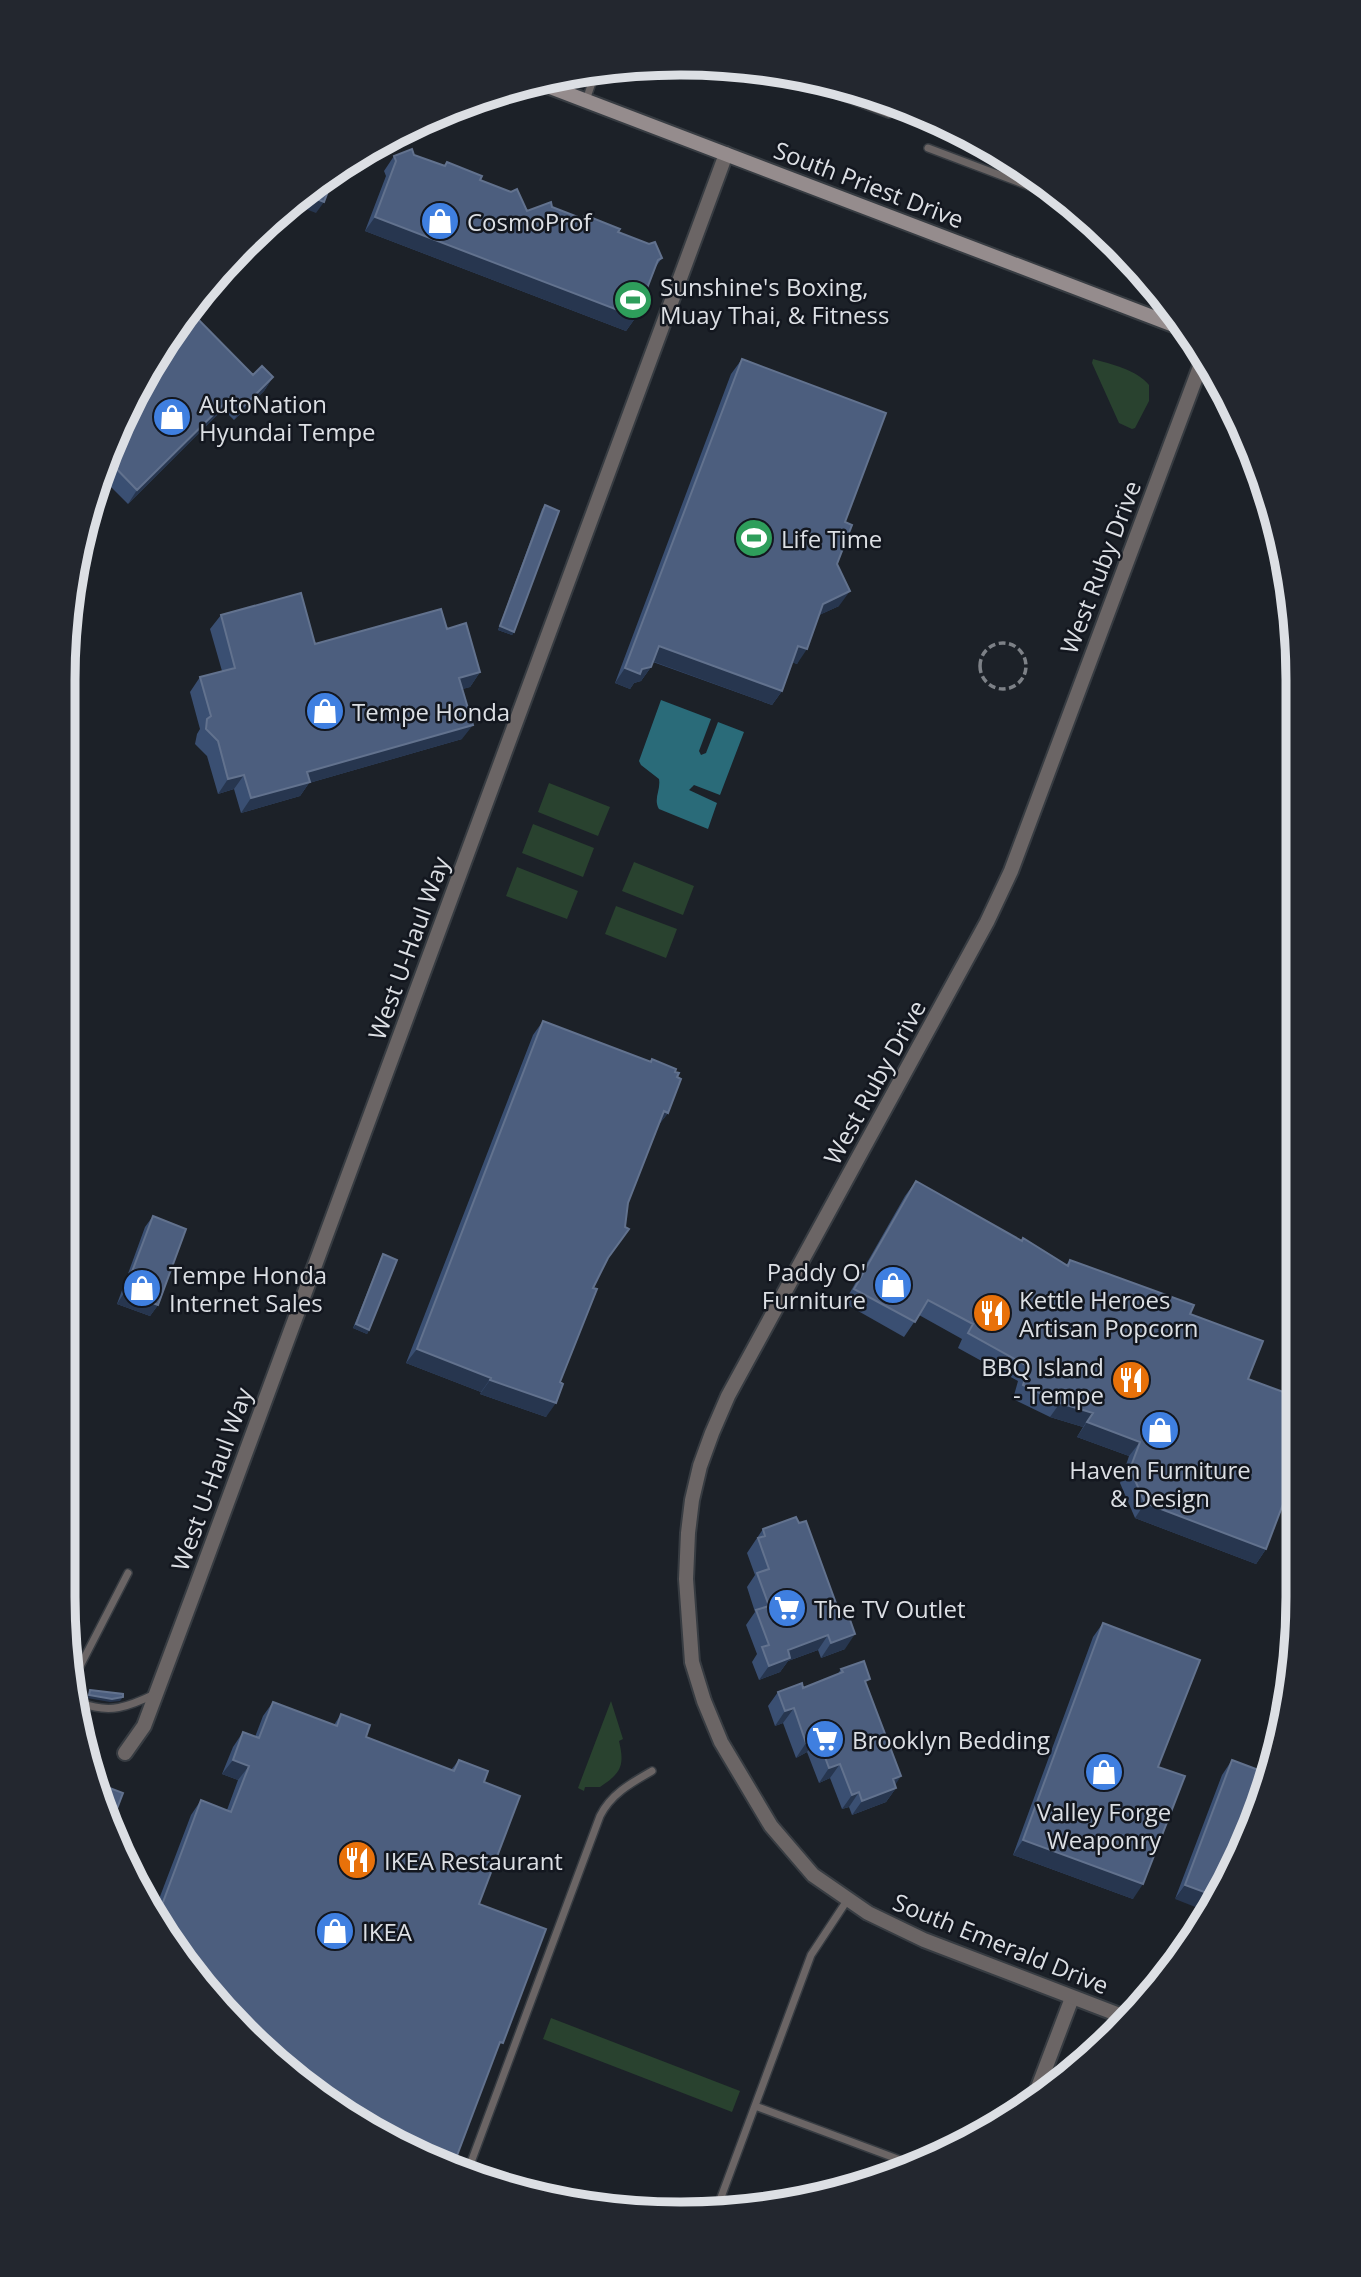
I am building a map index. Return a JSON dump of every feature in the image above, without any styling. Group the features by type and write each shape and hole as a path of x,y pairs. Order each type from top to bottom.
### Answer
{"main road":[{"name":"South Priest Drive","path":"555,89 1169,323"}],"street":[{"name":"West U-Haul Way","path":"125,1753 139,1734 155,1694 726,154"},
{"name":"West Ruby Drive","path":"771,1826 721,1742 692,1662 686,1578 692,1500 700,1466 728,1396 981,934 1011,871 1199,369"},
{"name":"South Emerald Drive","path":"771,1826 813,1875 869,1913 924,1940 1118,2014"},
{"path":"1039,2084 1072,1998"}],"lane":[{"path":"586,100 592,82"},
{"path":"856,101 890,113"},
{"path":"928,148 1030,187"},
{"path":"79,1667 128,1573"},
{"path":"85,1704 109,1709 129,1707 155,1694"},
{"path":"470,2164 600,1816 620,1791 652,1771"},
{"path":"720,2200 811,1955 848,1899"},
{"path":"755,2106 901,2160"}],"path":[{"path":"998,644 1017,647 1025,658 1024,677 1009,689 994,688 981,673 983,655 998,644"}],"green space":[{"path":"1093,359 1131,372 1149,385 1149,401 1135,428 1119,423 1092,363"},
{"path":"549,783 610,807 598,836 538,812"},
{"path":"533,824 594,848 583,877 522,853"},
{"path":"634,862 694,886 683,915 622,891"},
{"path":"517,867 578,891 567,919 506,896"},
{"path":"616,906 677,929 666,958 605,934"},
{"path":"611,1701 623,1739 619,1741 622,1757 620,1768 600,1787 585,1787 584,1791 578,1788"},
{"path":"551,2018 740,2091 732,2112 543,2039"}],"water":[{"path":"661,700 711,719 699,751 701,755 706,753 718,722 744,732 720,795 694,785 689,790 717,803 708,829 659,809 659,779 639,761"}],"building":[{"path":"412,149 414,155 445,166 447,162 482,176 480,180 511,192 517,189 527,211 551,202 552,207 583,219 585,215 649,244 655,242 662,258 658,260 636,317 375,217 396,161 394,156"},
{"path":"329,188 324,202 315,198"},
{"name":"AutoNation Hyundai Tempe","path":"196,317 253,375 262,366 273,377 244,406 233,395 137,490 114,467 156,378"},
{"name":"Life Time","path":"742,359 886,413 845,522 852,525 837,564 850,591 823,604 807,649 798,646 782,691 659,646 651,667 642,669 640,674 625,668"},
{"path":"545,505 559,511 514,632 500,626"},
{"name":"Tempe Honda","path":"301,593 315,644 441,609 447,629 466,623 480,672 459,678 473,725 307,772 310,782 251,798 244,775 228,779 218,741 206,729 207,719 211,716 200,677 235,668 221,615"},
{"path":"543,1021 676,1069 675,1072 679,1073 677,1077 681,1079 668,1113 664,1111 628,1203 625,1227 629,1229 608,1258 593,1288 597,1289 560,1382 563,1384 556,1403 490,1380 491,1378 417,1349"},
{"path":"916,1181 1022,1241 1023,1238 1068,1266 1070,1260 1194,1305 1190,1314 1263,1341 1248,1379 1286,1393 1286,1496 1266,1549 1145,1503 1130,1469 1140,1442 1087,1422 1093,1413 1060,1403 1023,1385 1029,1367 968,1333 973,1324 928,1300 915,1322 854,1289"},
{"name":"Tempe Honda Internet Sales","path":"153,1216 186,1229 158,1305 124,1293"},
{"path":"383,1254 397,1260 369,1330 356,1324"},
{"path":"796,1517 799,1523 806,1521 841,1617 848,1614 855,1634 831,1643 828,1635 788,1650 790,1658 769,1666 762,1647 769,1645 756,1610 769,1606 757,1573 769,1569 758,1538 765,1536 763,1529"},
{"path":"1103,1623 1200,1660 1158,1767 1185,1776 1143,1884 1023,1840"},
{"path":"864,1661 870,1679 865,1681 901,1776 893,1779 896,1788 862,1801 859,1792 852,1795 840,1764 829,1768 818,1738 806,1743 794,1708 785,1711 778,1692 802,1683 803,1688"},
{"path":"90,1690 123,1694 123,1697 112,1699 89,1695"},
{"name":"IKEA","path":"273,1702 337,1726 341,1714 370,1725 366,1737 454,1771 459,1760 488,1771 484,1782 520,1796 479,1904 546,1929 456,2159 378,2121 344,2100 281,2052 225,1996 200,1965 161,1907 201,1800 231,1812 249,1766 233,1760 243,1732 259,1738"},
{"path":"1232,1760 1260,1771 1240,1828 1208,1893 1185,1885"},
{"path":"106,1787 123,1793 115,1813"}],"place":[{"name":"CosmoProf","path":"440,221"},
{"name":"Sunshine's Boxing, Muay Thai, & Fitness","path":"633,300"},
{"name":"AutoNation Hyundai Tempe","path":"172,417"},
{"name":"Life Time","path":"754,538"},
{"name":"Tempe Honda","path":"325,711"},
{"name":"Paddy O' Furniture","path":"893,1285"},
{"name":"Tempe Honda Internet Sales","path":"142,1288"},
{"name":"Kettle Heroes Artisan Popcorn","path":"992,1313"},
{"name":"BBQ Island - Tempe","path":"1131,1380"},
{"name":"Haven Furniture & Design","path":"1160,1430"},
{"name":"The TV Outlet","path":"787,1608"},
{"name":"Brooklyn Bedding","path":"825,1739"},
{"name":"Valley Forge Weaponry","path":"1104,1772"},
{"name":"IKEA Restaurant","path":"357,1860"},
{"name":"IKEA","path":"335,1931"}]}
